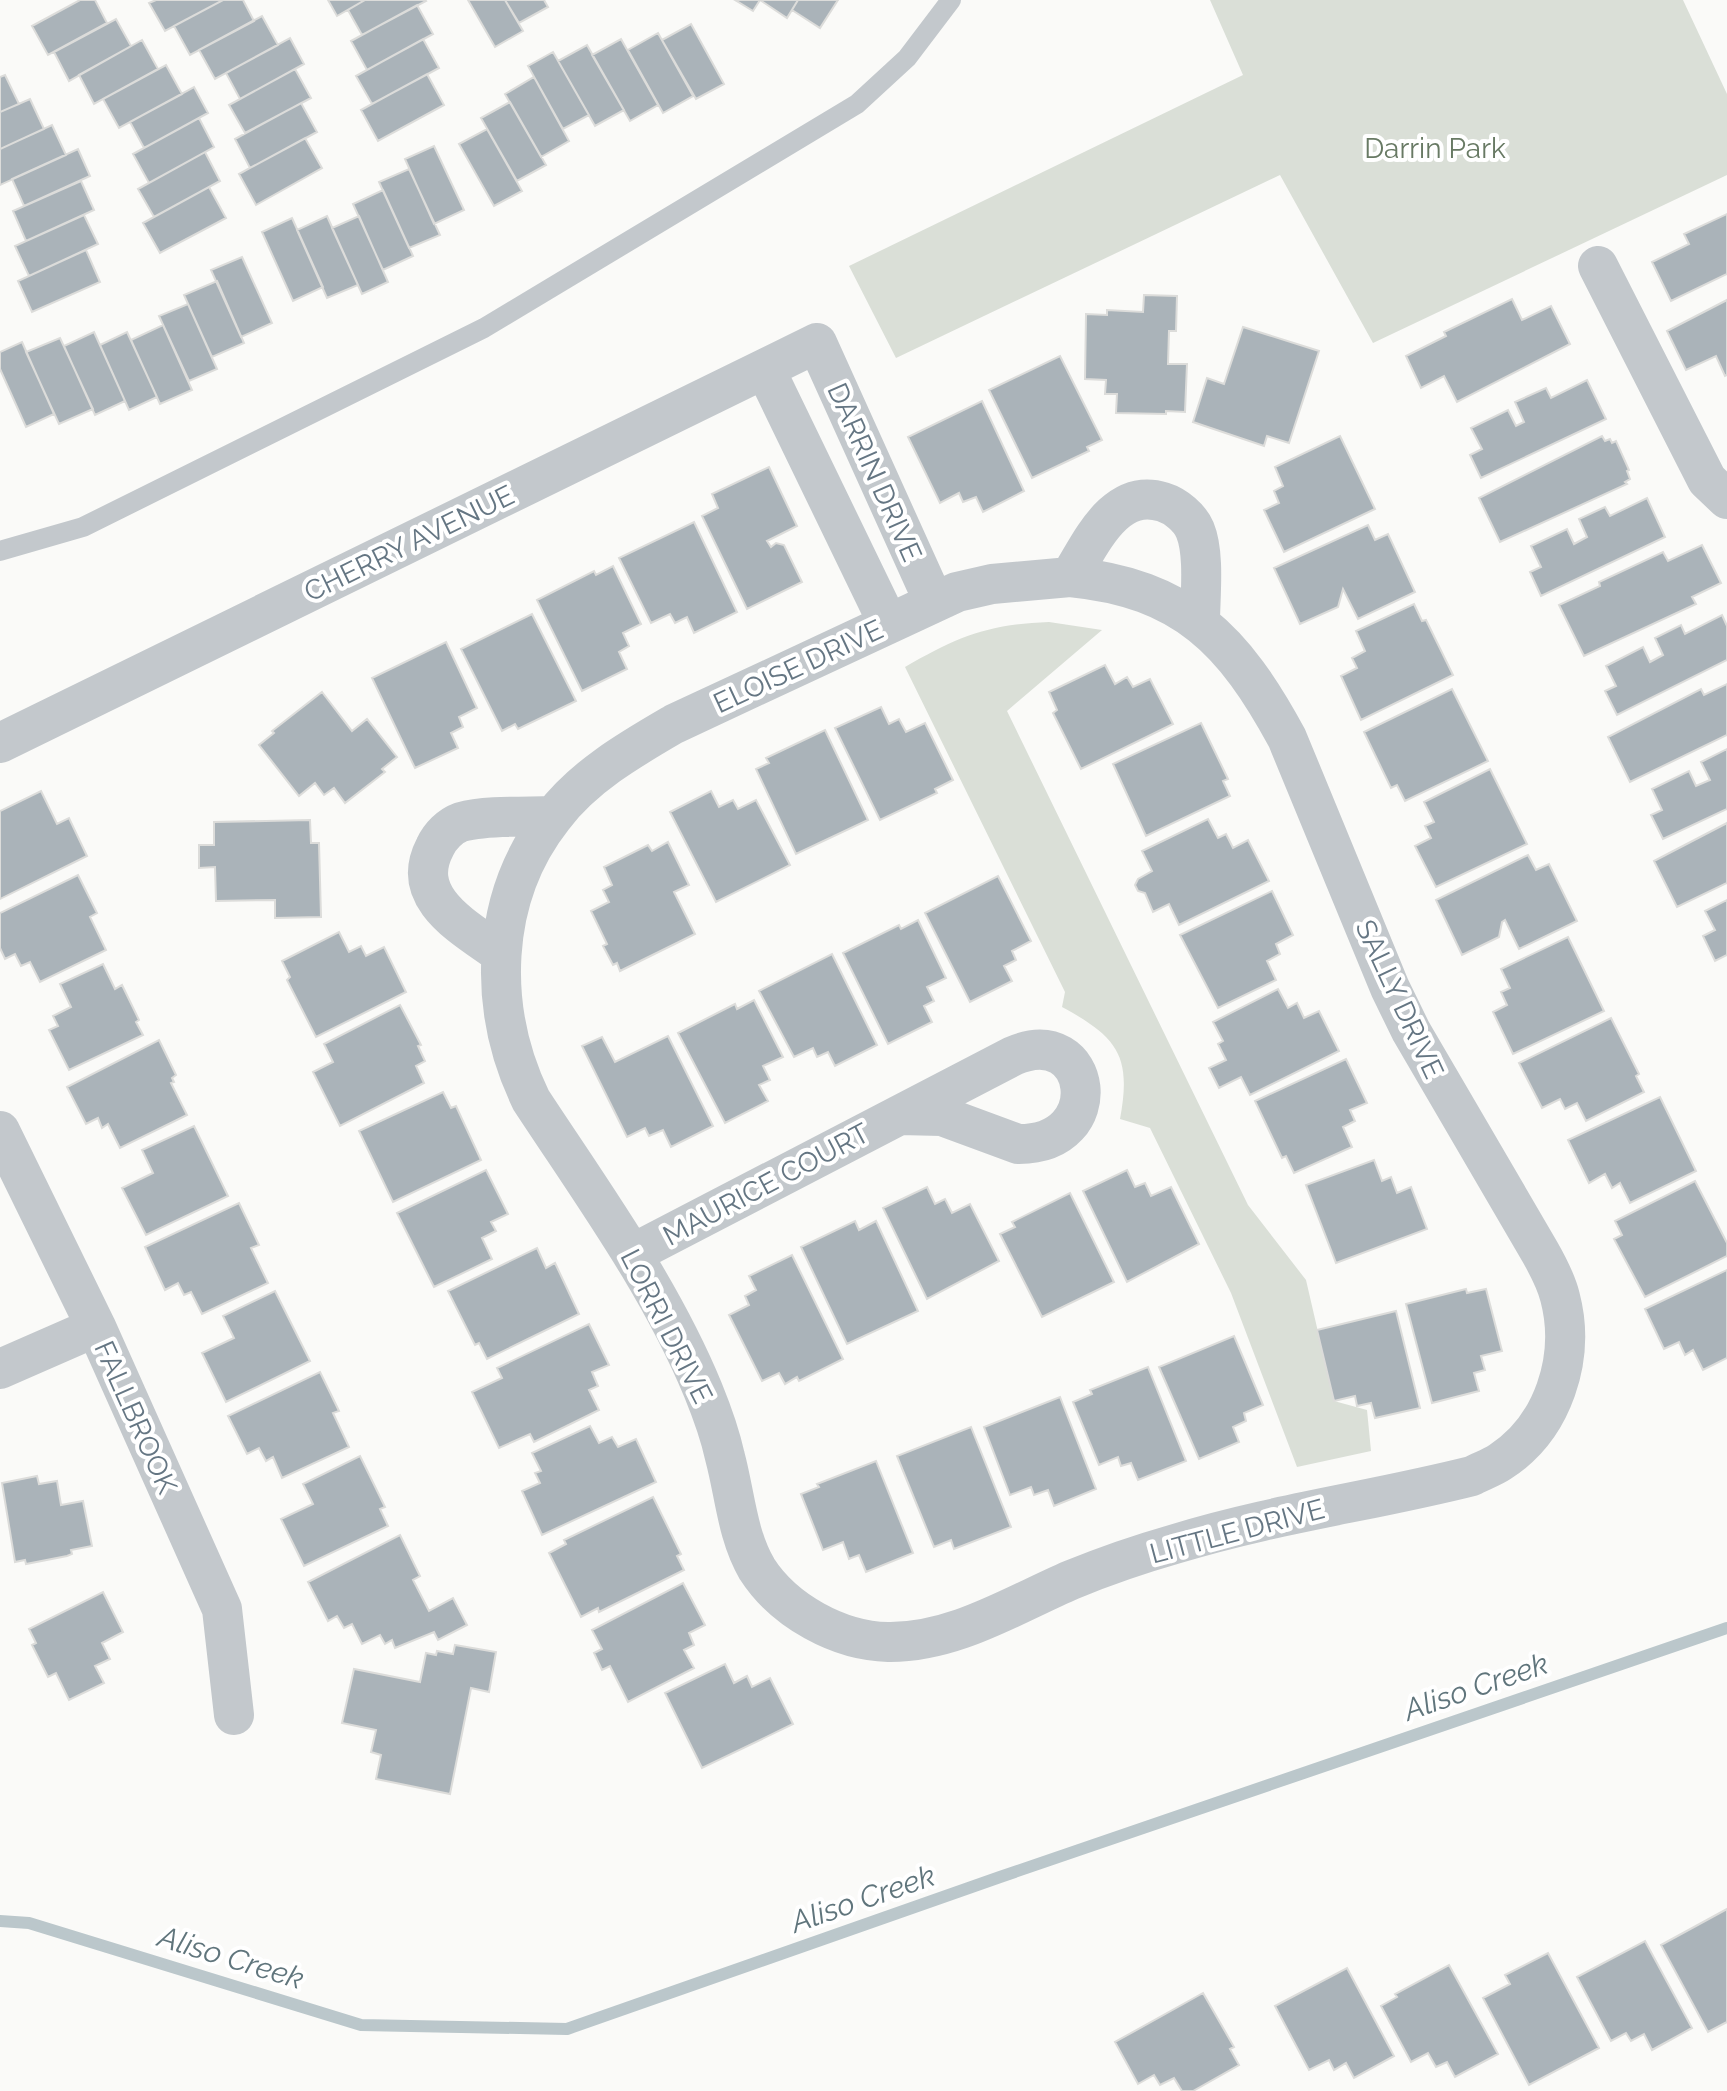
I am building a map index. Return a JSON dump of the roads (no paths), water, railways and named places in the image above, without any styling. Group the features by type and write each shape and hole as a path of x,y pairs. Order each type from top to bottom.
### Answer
{"street":[{"path":"1598,266 1707,480 1727,499"},
{"name":"CHERRY AVENUE","path":"0,743 817,343"},
{"name":"DARRIN DRIVE","path":"817,343 934,602"},
{"name":"DARRIN DRIVE","path":"765,369 888,623"},
{"path":"1070,577 1105,522 1124,504 1139,500 1167,502 1183,513 1195,528 1200,547 1200,623"},
{"name":"ELOISE DRIVE","path":"518,875 553,816 580,788 644,742 674,724 888,623 957,592 992,584 1070,577 1135,588"},
{"name":"SALLY DRIVE","path":"1135,588 1168,601 1200,623 1252,679 1282,728 1406,1020 1554,1280 1561,1299 1565,1347 1557,1387"},
{"path":"501,954 440,907 431,892 427,874 430,856 438,841 458,823 553,816"},
{"name":"LORRI DRIVE","path":"518,875 505,922 501,954 503,1009 519,1076 531,1100 632,1254 681,1344 713,1415 744,1539 757,1569 775,1591 829,1629 887,1642"},
{"name":"MAURICE COURT","path":"632,1254 900,1115"},
{"name":"FALLBROOK","path":"0,1131 96,1327 222,1609 234,1715"},
{"path":"0,1369 96,1327"},
{"name":"LITTLE DRIVE","path":"887,1642 928,1638 967,1627 1073,1579 1174,1544 1265,1519 1472,1476 1500,1462 1519,1446 1536,1428 1557,1387"}],"lane":[{"path":"0,551 83,527 484,328 857,104 907,58 951,0"}],"waterway":[{"name":"Aliso Creek","path":"0,1921 29,1923 361,2025 567,2029 1727,1628"}],"park label":[{"name":"Darrin Park","path":"1435,148"}]}
